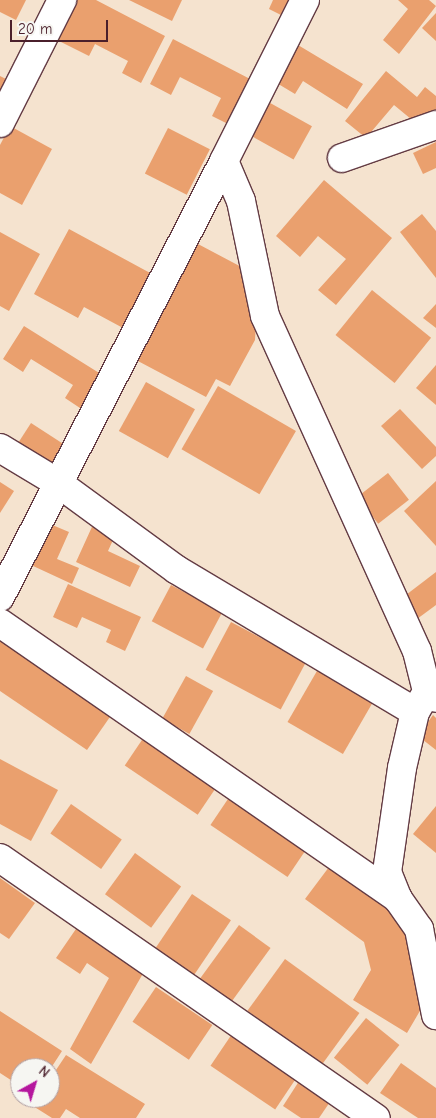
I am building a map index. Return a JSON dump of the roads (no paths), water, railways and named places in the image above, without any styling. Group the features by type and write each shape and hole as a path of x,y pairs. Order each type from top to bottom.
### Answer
{"street":[{"path":"0,123 62,0"},
{"path":"0,597 305,0"},
{"path":"342,158 436,125"},
{"path":"224,161 241,201 265,316 417,651 426,700 387,872 398,899 419,929 436,1015"},
{"path":"0,448 58,483 177,570 426,700"},
{"path":"0,623 398,899"},
{"path":"0,858 376,1118"}]}
